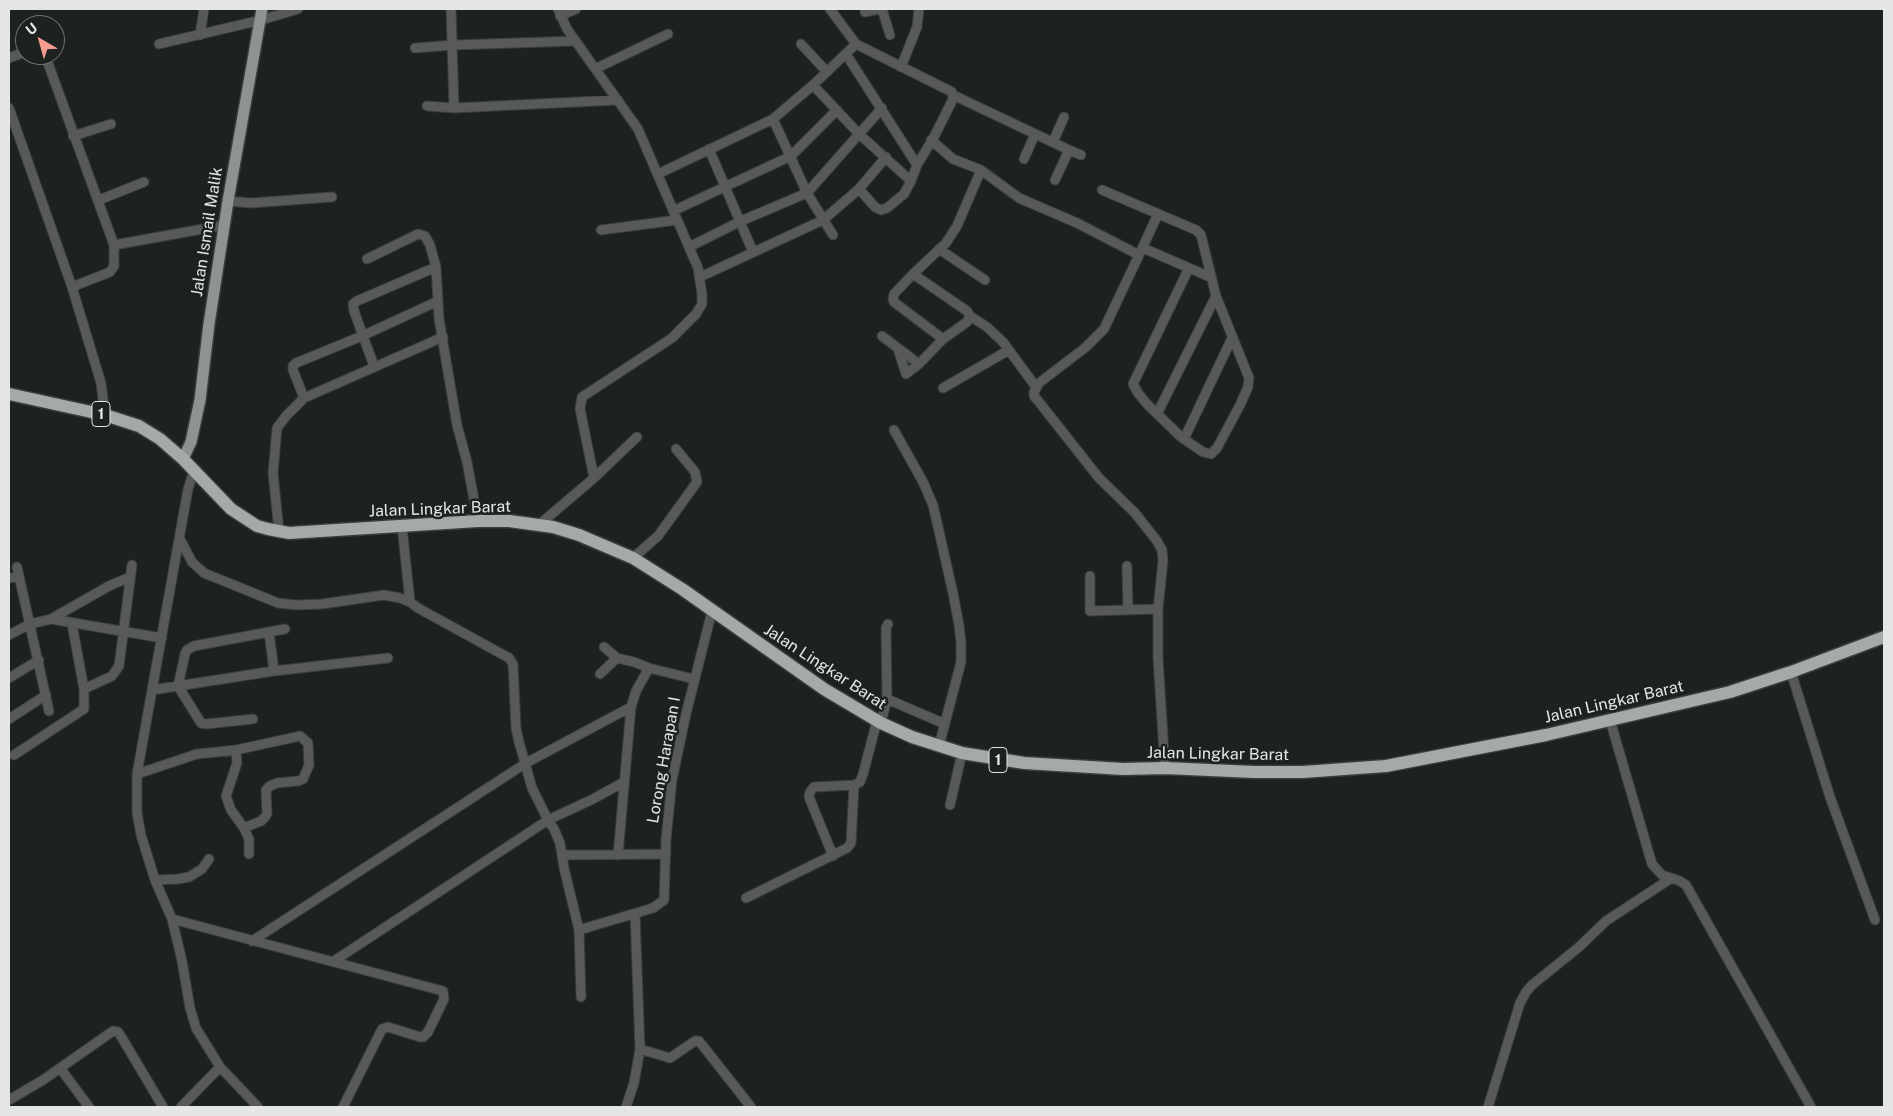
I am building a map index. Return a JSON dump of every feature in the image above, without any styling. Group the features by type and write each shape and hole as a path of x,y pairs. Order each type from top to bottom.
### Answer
{"highway":[{"name":"Jalan Lingkar Barat","path":"9,394 105,414 139,426 160,439 183,459 231,509 257,526 289,533 478,521 509,521 540,524 579,534 633,558 682,589 824,689 879,722 912,736 962,753 1024,763 1122,769 1165,768 1303,772 1386,766 1434,758 1730,692 1791,672 1884,637"}],"main road":[{"name":"Jalan Ismail Malik","path":"183,459 191,442 200,400 209,324 228,201 262,14"}],"street":[{"path":"200,35 204,9"},
{"path":"159,44 200,35 262,14 298,9"},
{"path":"451,9 454,108"},
{"path":"576,9 559,12 576,42 597,68 638,129 689,247 700,277 702,294 702,304 688,323 672,338 582,397 580,409 594,478"},
{"path":"830,9 856,44 952,92 953,96 1081,154"},
{"path":"865,12 877,9 890,35"},
{"path":"901,67 917,27 918,9"},
{"path":"597,68 668,34"},
{"path":"415,48 453,44 576,42"},
{"path":"801,44 827,72"},
{"path":"658,174 773,119 813,85 856,44"},
{"path":"846,54 917,165"},
{"path":"49,65 73,136 99,200 114,245 114,266 110,272 72,287"},
{"path":"813,85 859,134 911,181"},
{"path":"859,189 875,207 881,210 897,201 904,194 911,181 917,165 932,140 953,96"},
{"path":"427,106 454,108 618,100"},
{"path":"9,108 72,287 101,383 105,414"},
{"path":"689,247 741,221 807,193 882,108"},
{"path":"673,211 791,156 837,110"},
{"path":"1053,142 1064,117"},
{"path":"773,119 807,193 833,235"},
{"path":"73,136 112,124"},
{"path":"1024,159 1035,134"},
{"path":"932,140 953,159 981,170 1019,198 1141,252 1210,277"},
{"path":"709,149 753,252"},
{"path":"1056,180 1070,150"},
{"path":"700,277 823,220 859,189 886,157"},
{"path":"943,339 894,302 894,294 946,243 957,226 981,170"},
{"path":"99,200 144,182"},
{"path":"1102,190 1198,232 1216,296 1249,378 1246,392 1214,453 1207,454 1184,440 1157,414 1134,387 1134,381 1189,268"},
{"path":"228,201 251,203 332,197"},
{"path":"1158,214 1104,329 1086,347 1036,387 1034,396 1099,478 1135,514 1160,546 1163,562 1158,609 1159,684 1165,768"},
{"path":"601,230 677,220"},
{"path":"114,245 225,225"},
{"path":"367,259 413,236 422,234 430,245 436,267 438,301 457,425 478,521"},
{"path":"939,249 985,280"},
{"path":"374,366 354,311 354,302 436,267"},
{"path":"913,274 987,327 1003,342 1036,387"},
{"path":"1157,414 1216,296"},
{"path":"304,398 293,370 294,364 362,336 438,301"},
{"path":"898,348 906,374 919,364 943,339 959,329 970,316"},
{"path":"278,531 272,473 277,428 286,416 304,398 443,336"},
{"path":"882,336 919,364"},
{"path":"1184,440 1232,338"},
{"path":"943,388 1009,350"},
{"path":"894,430 923,482 933,505 954,593 961,662 939,746"},
{"path":"540,524 594,478 637,437"},
{"path":"633,558 658,536 697,482 695,472 676,449"},
{"path":"194,471 188,489 137,774 137,813 141,835 156,880 172,919 190,1008 196,1028 220,1066 258,1107"},
{"path":"402,526 410,602"},
{"path":"180,539 192,562 204,573 278,603 296,605 384,596 400,598 510,660 513,664 516,728 519,742 532,788 557,835 580,930 581,997"},
{"path":"84,689 112,676 119,666 132,565"},
{"path":"1127,566 1128,610"},
{"path":"17,567 49,711"},
{"path":"1090,576 1090,610 1158,609"},
{"path":"9,578 20,577"},
{"path":"10,632 30,624 51,619 109,586 130,577"},
{"name":"Lorong Harapan I","path":"635,914 653,908 664,900 669,802 694,678 712,611"},
{"path":"51,619 162,638"},
{"path":"14,756 84,709 84,689 72,624"},
{"path":"832,856 809,797 810,792 814,788 854,785 860,782 887,699 886,628 888,624"},
{"path":"253,720 201,723 178,686 185,654 190,648 285,629"},
{"path":"269,632 274,671"},
{"path":"604,648 617,658 649,668 694,678"},
{"path":"152,690 274,671 388,658"},
{"path":"600,674 617,658"},
{"path":"9,678 38,660"},
{"path":"618,855 631,707 636,691 649,668"},
{"path":"1791,672 1830,797 1875,920"},
{"path":"9,719 46,695"},
{"path":"887,699 945,724"},
{"path":"252,941 526,763 631,707"},
{"path":"1610,720 1652,864 1662,875 1686,884 1715,940 1811,1107"},
{"path":"137,774 197,754 236,750 300,736 308,743 309,765 303,779 298,782 277,783 270,786 266,790 266,817 244,828"},
{"path":"236,750 237,763 226,796 231,810 244,828 248,839 249,854"},
{"path":"950,805 962,753"},
{"path":"334,962 548,820 580,806 624,782"},
{"path":"746,898 847,848 851,843 854,785"},
{"path":"562,855 666,854"},
{"path":"156,880 188,877 202,869 209,859"},
{"path":"1488,1107 1520,1003 1526,992 1579,947 1606,921 1670,879"},
{"path":"580,930 635,914 640,1048 634,1083 626,1107"},
{"path":"172,919 443,991 445,996 428,1032 423,1037 388,1027 382,1029 343,1107"},
{"path":"9,1100 60,1068 112,1031 116,1031 163,1107"},
{"path":"640,1048 670,1058 695,1041 699,1041 751,1107"},
{"path":"181,1107 220,1066"},
{"path":"60,1068 89,1107"}]}
